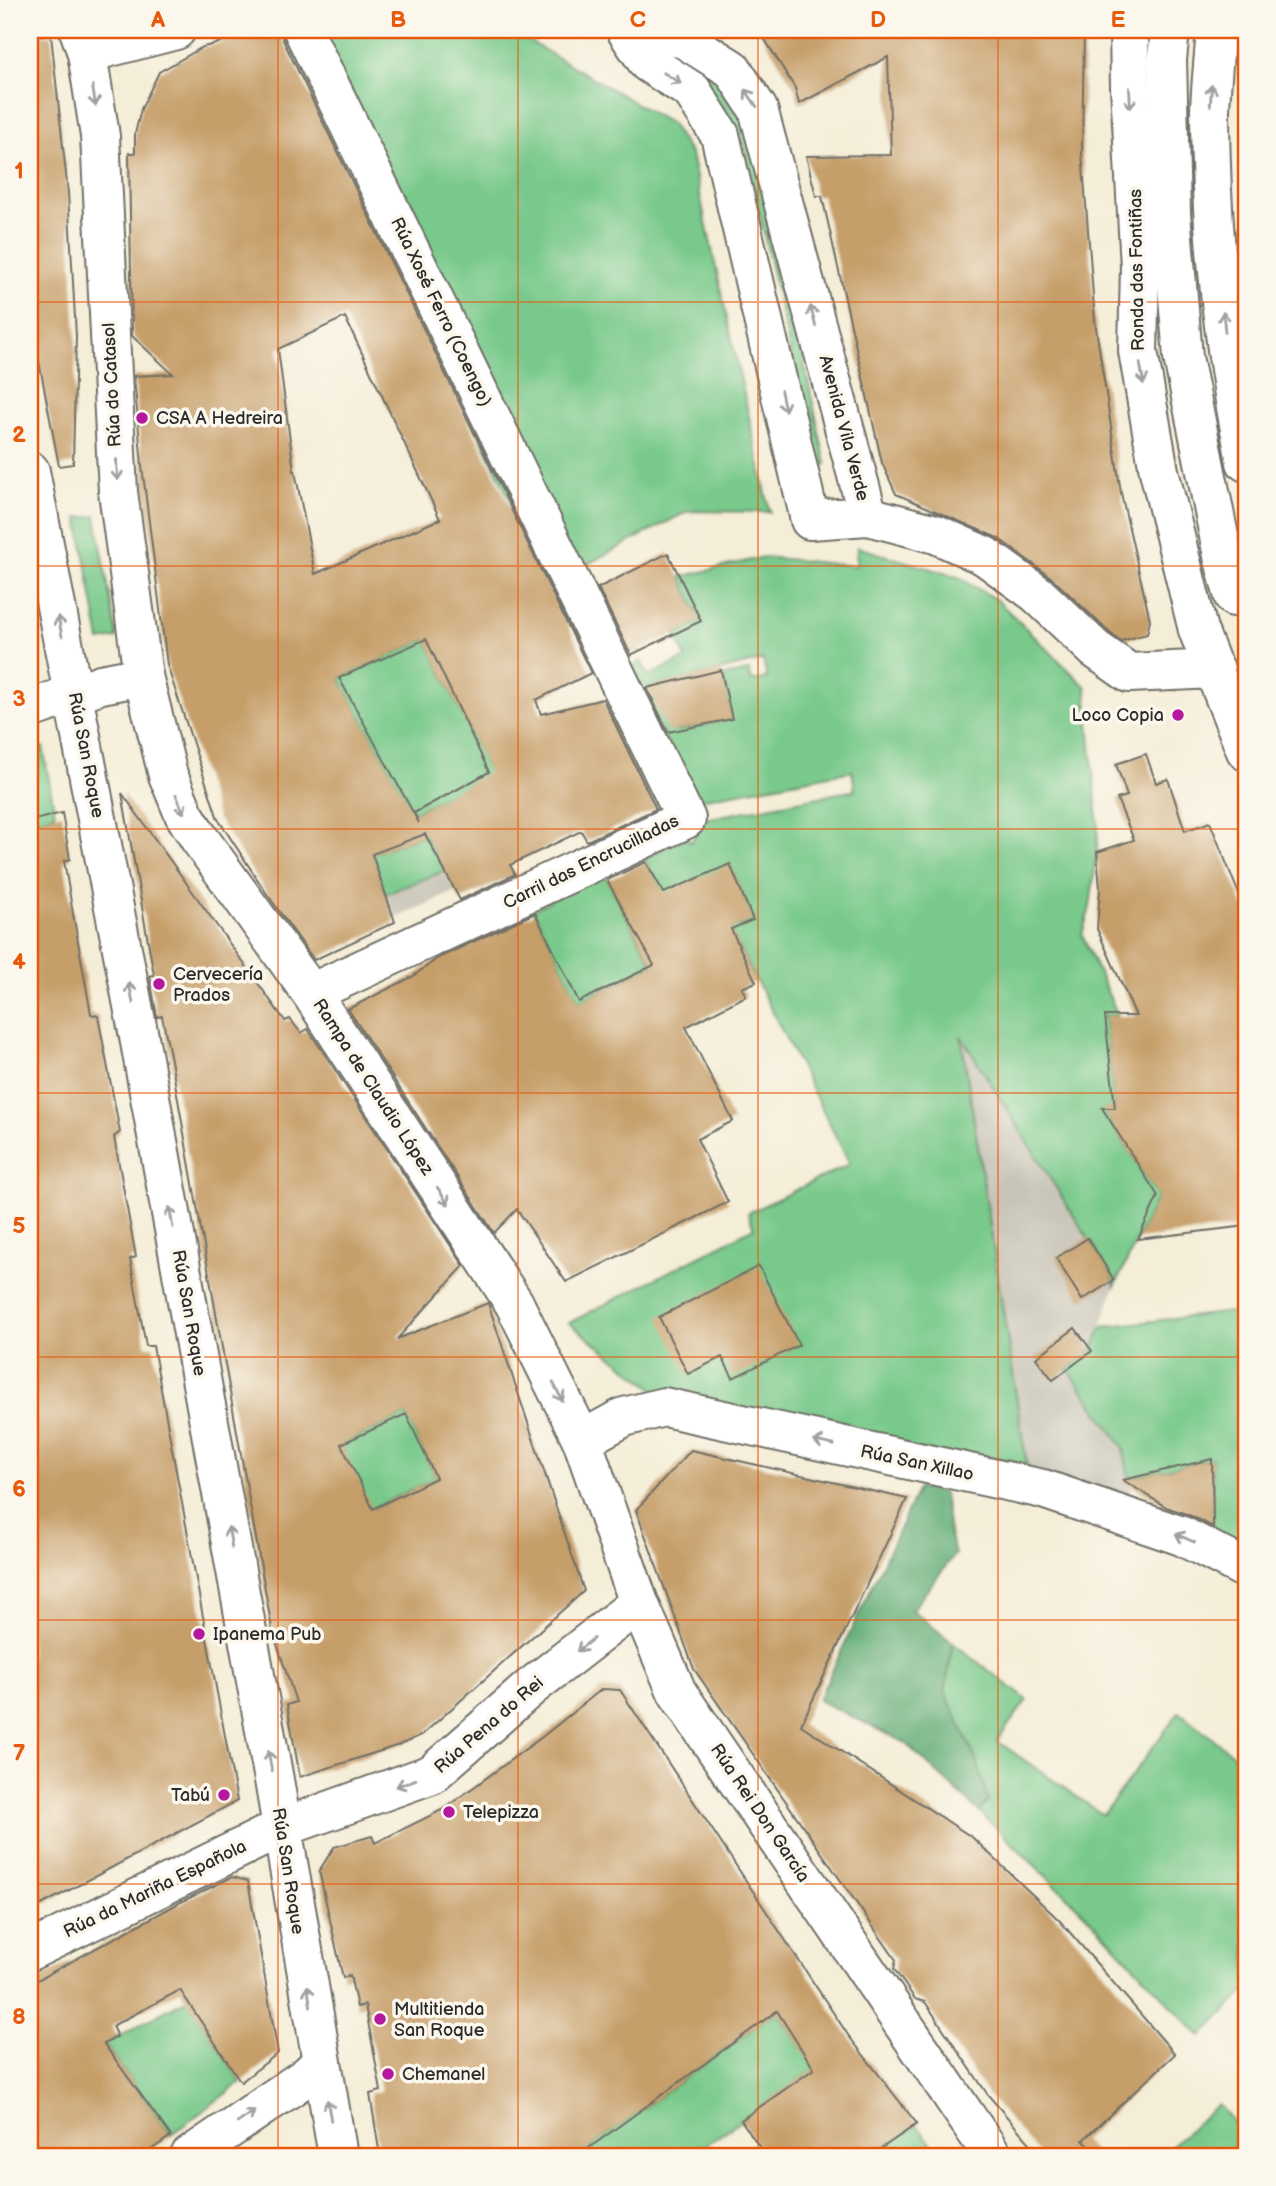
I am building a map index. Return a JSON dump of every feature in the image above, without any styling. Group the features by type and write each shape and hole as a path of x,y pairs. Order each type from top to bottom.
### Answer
{"street":[{"path":"83,41 176,30"},
{"name":"Rúa Xosé Ferro (Coengo)","path":"303,30 579,594"},
{"name":"Avenida Vila Verde","path":"625,30 648,63 692,91 720,135 810,520 868,516 758,109 732,69 684,38 640,30"},
{"name":"Ronda das Fontiñas","path":"1129,30 1140,267 1138,351 1159,471 1198,631 1246,751"},
{"path":"1170,30 1167,60 1171,213 1183,357 1223,556 1240,608 1198,631"},
{"path":"1216,30 1210,108 1214,234 1230,380 1246,462"},
{"name":"Rúa do Catasol","path":"83,41 100,136 118,492 143,676 159,739"},
{"name":"Rúa San Roque","path":"30,471 137,1028 338,2156"},
{"path":"868,516 936,534 985,556 1037,594 1095,649 1129,673 1215,669"},
{"name":"Carril das Encrucilladas","path":"311,993 686,819 579,594"},
{"path":"30,709 101,684 143,676"},
{"name":"Rampa de Claudio López","path":"159,739 168,775 184,814 311,993 514,1303 583,1440"},
{"name":"Rúa San Xillao","path":"583,1440 624,1417 664,1407 1043,1489 1182,1536 1246,1569"},
{"name":"Rúa Rei Don García","path":"583,1440 639,1603 677,1692 993,2156"},
{"name":"Rúa Pena do Rei","path":"281,1828 432,1774 531,1687 639,1603"},
{"name":"Rúa da Mariña Española","path":"30,1951 281,1828"},
{"path":"190,2156 307,2076 321,2063"}],"shaded area":[{"path":"445,871 456,891 308,958 290,930"},
{"path":"960,1034 1114,1280 1115,1286 1092,1351 1068,1370 1123,1447 1136,1515 1028,1473"}],"green space":[{"path":"288,30 510,30 671,124 691,155 770,512 688,511 550,584"},
{"path":"691,60 729,91 743,112 763,172 826,464 824,467 816,466 745,150 722,104 706,88 683,72"},
{"path":"96,516 117,638 100,641 78,518"},
{"path":"857,547 958,577 997,600 1086,687 1098,825 1090,907 1082,935 1118,1016 1105,1016 1115,1108 1103,1109 1158,1196 1115,1286 1114,1280 961,1036 1028,1473 664,1397 569,1323 754,1228 748,1213 850,1164 730,929 753,920 730,865 692,946 644,858 686,838 691,842 705,819 855,790 852,771 696,800 630,668 641,661 649,676 686,658 675,634 701,621 681,577 764,557 856,566","holes":["763,660 767,678 752,681 749,671 723,676 731,719 676,731 656,686"]},
{"path":"426,639 497,788 451,793 413,813 339,678"},
{"path":"43,747 55,814 30,821 30,751"},
{"path":"425,834 445,871 385,894 372,854"},
{"path":"603,872 653,965 579,1002 533,910"},
{"path":"1246,1310 1246,1553 1213,1538 1212,1459 1129,1478 1123,1447 1068,1369 1092,1351 1102,1327"},
{"path":"406,1414 436,1478 367,1511 341,1444"},
{"path":"919,1487 944,1493 949,1533 955,1554 912,1610 953,1643 945,1692 977,1761 988,1801 979,1811 904,1742 818,1700"},
{"path":"953,1643 1027,1700 997,1741 1103,1815 1179,1712 1246,1765 1246,1990 1201,2037 1088,1917 979,1811 988,1801 945,1692"},
{"path":"187,1999 241,2082 171,2135 104,2044"},
{"path":"777,2011 815,2069 690,2156 578,2156"},
{"path":"1218,2104 1245,2135 1224,2156 1160,2156"},
{"path":"917,2125 941,2156 870,2156"}],"building":[{"path":"257,30 281,30 283,40 591,673 536,700 541,714 603,699 656,809 587,841 581,831 510,865 515,874 460,900 425,834 372,854 395,922 314,960 218,819 167,665 142,466 134,376 173,374 132,336 129,153 135,153 135,134 141,109 159,72 203,47 238,33 240,37","holes":["345,317 440,519 315,574 294,471 278,349","426,639 489,772 414,813 419,823 339,678"]},
{"path":"759,30 1084,30 1082,153 1095,321 1121,493 1150,620 1147,634 1121,641 1052,578 998,538 896,494 882,463 822,196 816,196 806,156 891,155 888,57 799,104 795,88"},
{"path":"51,35 68,193 76,336 73,464 59,466 30,314 30,36"},
{"path":"668,553 701,621 631,655 598,588"},
{"path":"721,670 732,719 668,732 647,688"},
{"path":"1146,754 1156,783 1168,779 1185,831 1210,822 1246,912 1246,1226 1138,1239 1158,1196 1102,1108 1115,1108 1105,1016 1136,1016 1097,929 1100,889 1097,852 1134,840 1117,799 1127,796 1116,764"},
{"path":"122,793 285,1021 290,1019 301,1033 308,1029 464,1266 397,1339 488,1303 584,1591 422,1735 300,1777 287,1705 296,1702 272,1629 171,1060 162,1016 157,1017 150,976 154,975","holes":["406,1414 436,1478 373,1509 341,1444"]},
{"path":"62,813 70,859 64,861 91,1014 98,1016 120,1132 114,1137 136,1257 130,1259 146,1346 153,1346 237,1801 30,1911 30,821"},
{"path":"646,862 664,893 730,864 753,920 731,929 756,982 742,988 746,996 686,1027 733,1121 697,1139 728,1202 566,1282 517,1209 494,1233 348,1009 412,977 438,958 535,913 579,1002 654,965 607,880"},
{"path":"1088,1238 1114,1280 1082,1300 1056,1258"},
{"path":"759,1266 799,1345 733,1378 722,1357 688,1374 659,1317"},
{"path":"1075,1328 1092,1351 1053,1380 1036,1358"},
{"path":"691,1450 907,1499 801,1725 973,1838 1060,1921 1175,2054 1083,2140 1098,2156 1041,2156 988,2095 925,2002 915,1999 894,1969 896,1960 694,1669 636,1510"},
{"path":"1212,1459 1213,1527 1166,1507 1123,1480"},
{"path":"602,1689 620,1690 848,2035 917,2124 870,2156 766,2156 741,2120 814,2069 777,2011 578,2156 380,2156 370,2094 381,2091 365,2005 357,2007 350,1975 343,1978 319,1871 334,1847 372,1836 375,1843 444,1809"},
{"path":"232,1877 248,1881 278,2053 241,2082 180,1990 112,2026 117,2037 104,2044 171,2136 142,2156 30,2156 30,1984"}],"place":[{"name":"CSA A Hedreira","path":"142,418"},
{"name":"Loco Copia","path":"1178,715"},
{"name":"Cervecería Prados","path":"159,984"},
{"name":"Ipanema Pub","path":"199,1634"},
{"name":"Tabú","path":"224,1795"},
{"name":"Telepizza","path":"449,1812"},
{"name":"Multitienda San Roque","path":"380,2019"},
{"name":"Chemanel","path":"388,2074"}]}
